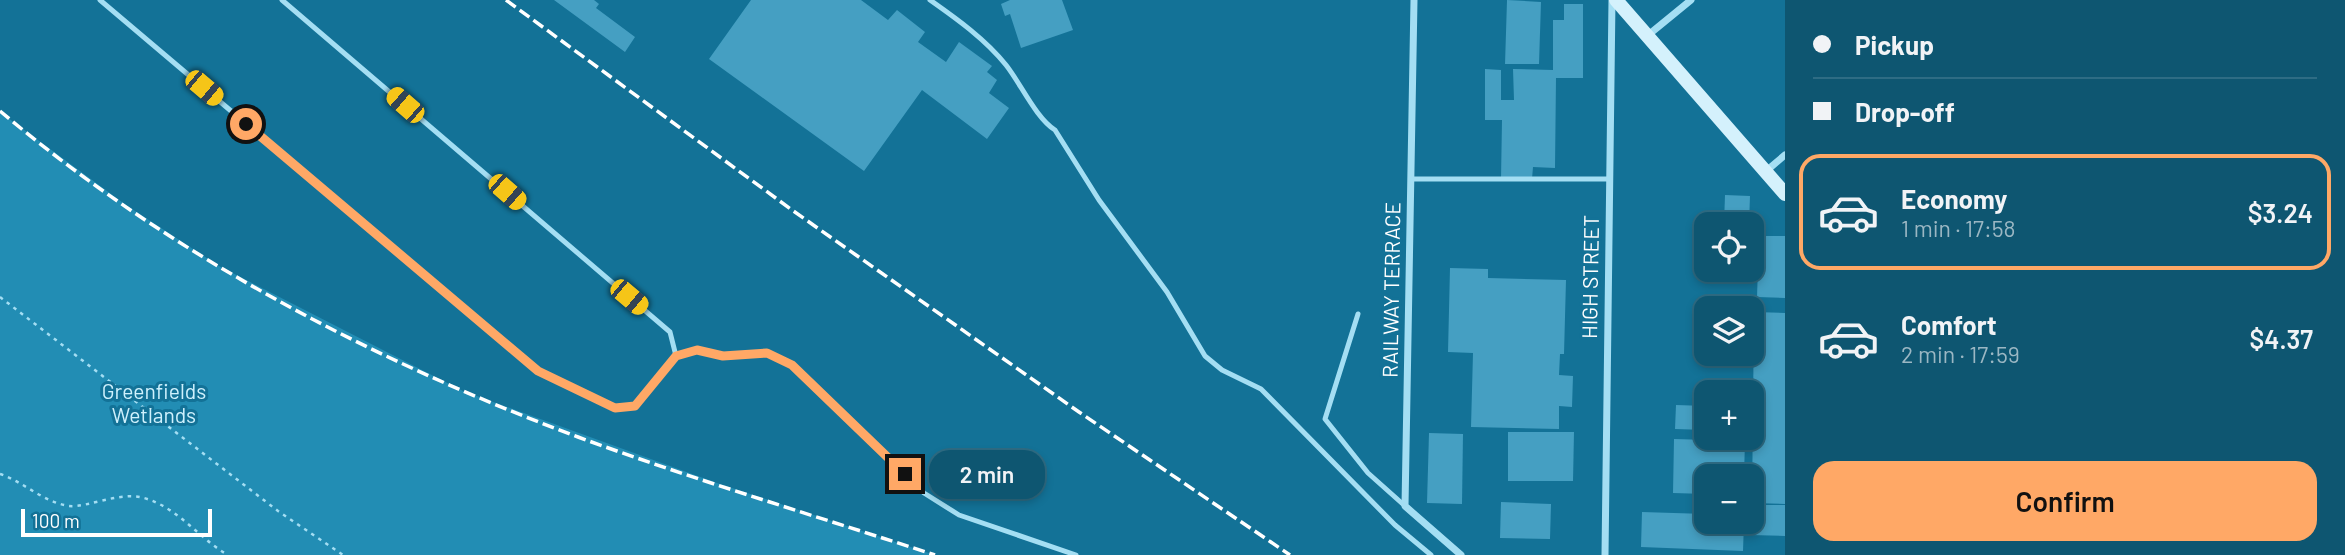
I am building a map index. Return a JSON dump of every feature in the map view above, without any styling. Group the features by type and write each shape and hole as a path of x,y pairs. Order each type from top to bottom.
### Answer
{"street":[{"name":"RAILWAY TERRACE","path":"1405,506 1414,0"},
{"path":"1614,0 1785,194"},
{"name":"HIGH STREET","path":"1605,555 1614,0"},
{"path":"1647,36 1691,0"},
{"path":"1765,172 1785,155"},
{"path":"1405,506 1461,555"}],"lane":[{"path":"100,0 538,371 615,408 635,406 676,356 697,350 723,356 767,353 792,365 924,492 960,515 1076,555"},
{"path":"282,0 670,332 676,356"},
{"path":"930,0 967,27 1004,63 1036,106 1045,123 1055,130 1099,200 1167,292 1205,356 1222,370 1261,389 1395,525 1430,555"},
{"path":"1411,179 1610,179"},
{"path":"1358,314 1325,419 1368,473 1405,506"}],"path":[{"path":"0,297 278,511 344,555"},
{"path":"0,474 39,496 71,506 102,498 142,498 180,515 205,542 228,555"}],"green space":[{"name":"Greenfields Wetlands","path":"0,112 126,205 219,266 463,391 717,483 935,555 0,555"}],"building":[{"path":"554,0 594,0 599,4 596,8 635,37 625,52"},
{"path":"751,0 861,0 888,20 897,10 925,32 918,42 946,62 959,42 992,66 987,72 997,80 989,93 1009,108 987,139 922,90 864,171 709,59"},
{"path":"1010,0 1062,0 1073,30 1021,48 1010,14 1005,16 1001,4"},
{"path":"1507,0 1541,2 1539,64 1505,64"},
{"path":"1564,4 1583,4 1583,78 1556,78 1555,168 1533,167 1532,179 1501,179 1502,120 1485,120 1485,69 1501,70 1501,100 1514,100 1513,69 1553,70 1553,20 1564,20"},
{"path":"1725,195 1750,196 1749,212 1724,212"},
{"path":"1764,236 1785,236 1785,298 1757,296 1757,282 1764,282"},
{"path":"1450,268 1488,269 1488,278 1566,280 1564,354 1560,354 1559,375 1573,376 1572,407 1559,406 1559,429 1471,427 1473,353 1448,352"},
{"path":"1764,312 1785,313 1785,504 1764,503 1764,464 1752,464 1753,450 1764,450 1764,380 1753,380 1753,366 1764,366"},
{"path":"1676,405 1694,406 1694,430 1675,429"},
{"path":"1508,432 1574,432 1573,481 1508,481"},
{"path":"1429,433 1463,434 1462,504 1427,503"},
{"path":"1674,439 1694,440 1694,450 1745,450 1744,464 1694,464 1694,494 1673,493"},
{"path":"1501,502 1551,504 1550,539 1500,538"},
{"path":"1764,505 1785,505 1785,536 1750,535 1764,534"},
{"path":"1642,512 1694,514 1694,534 1744,534 1743,551 1641,547"}],"railway":[{"path":"506,0 792,210 1079,412 1290,555"},
{"path":"0,111 65,163 203,257 275,299 424,374 501,407 622,453 935,555"}],"route":[{"path":"246,124 538,371 615,408 635,406 676,356 697,350 723,356 767,353 792,365 905,474"}]}
